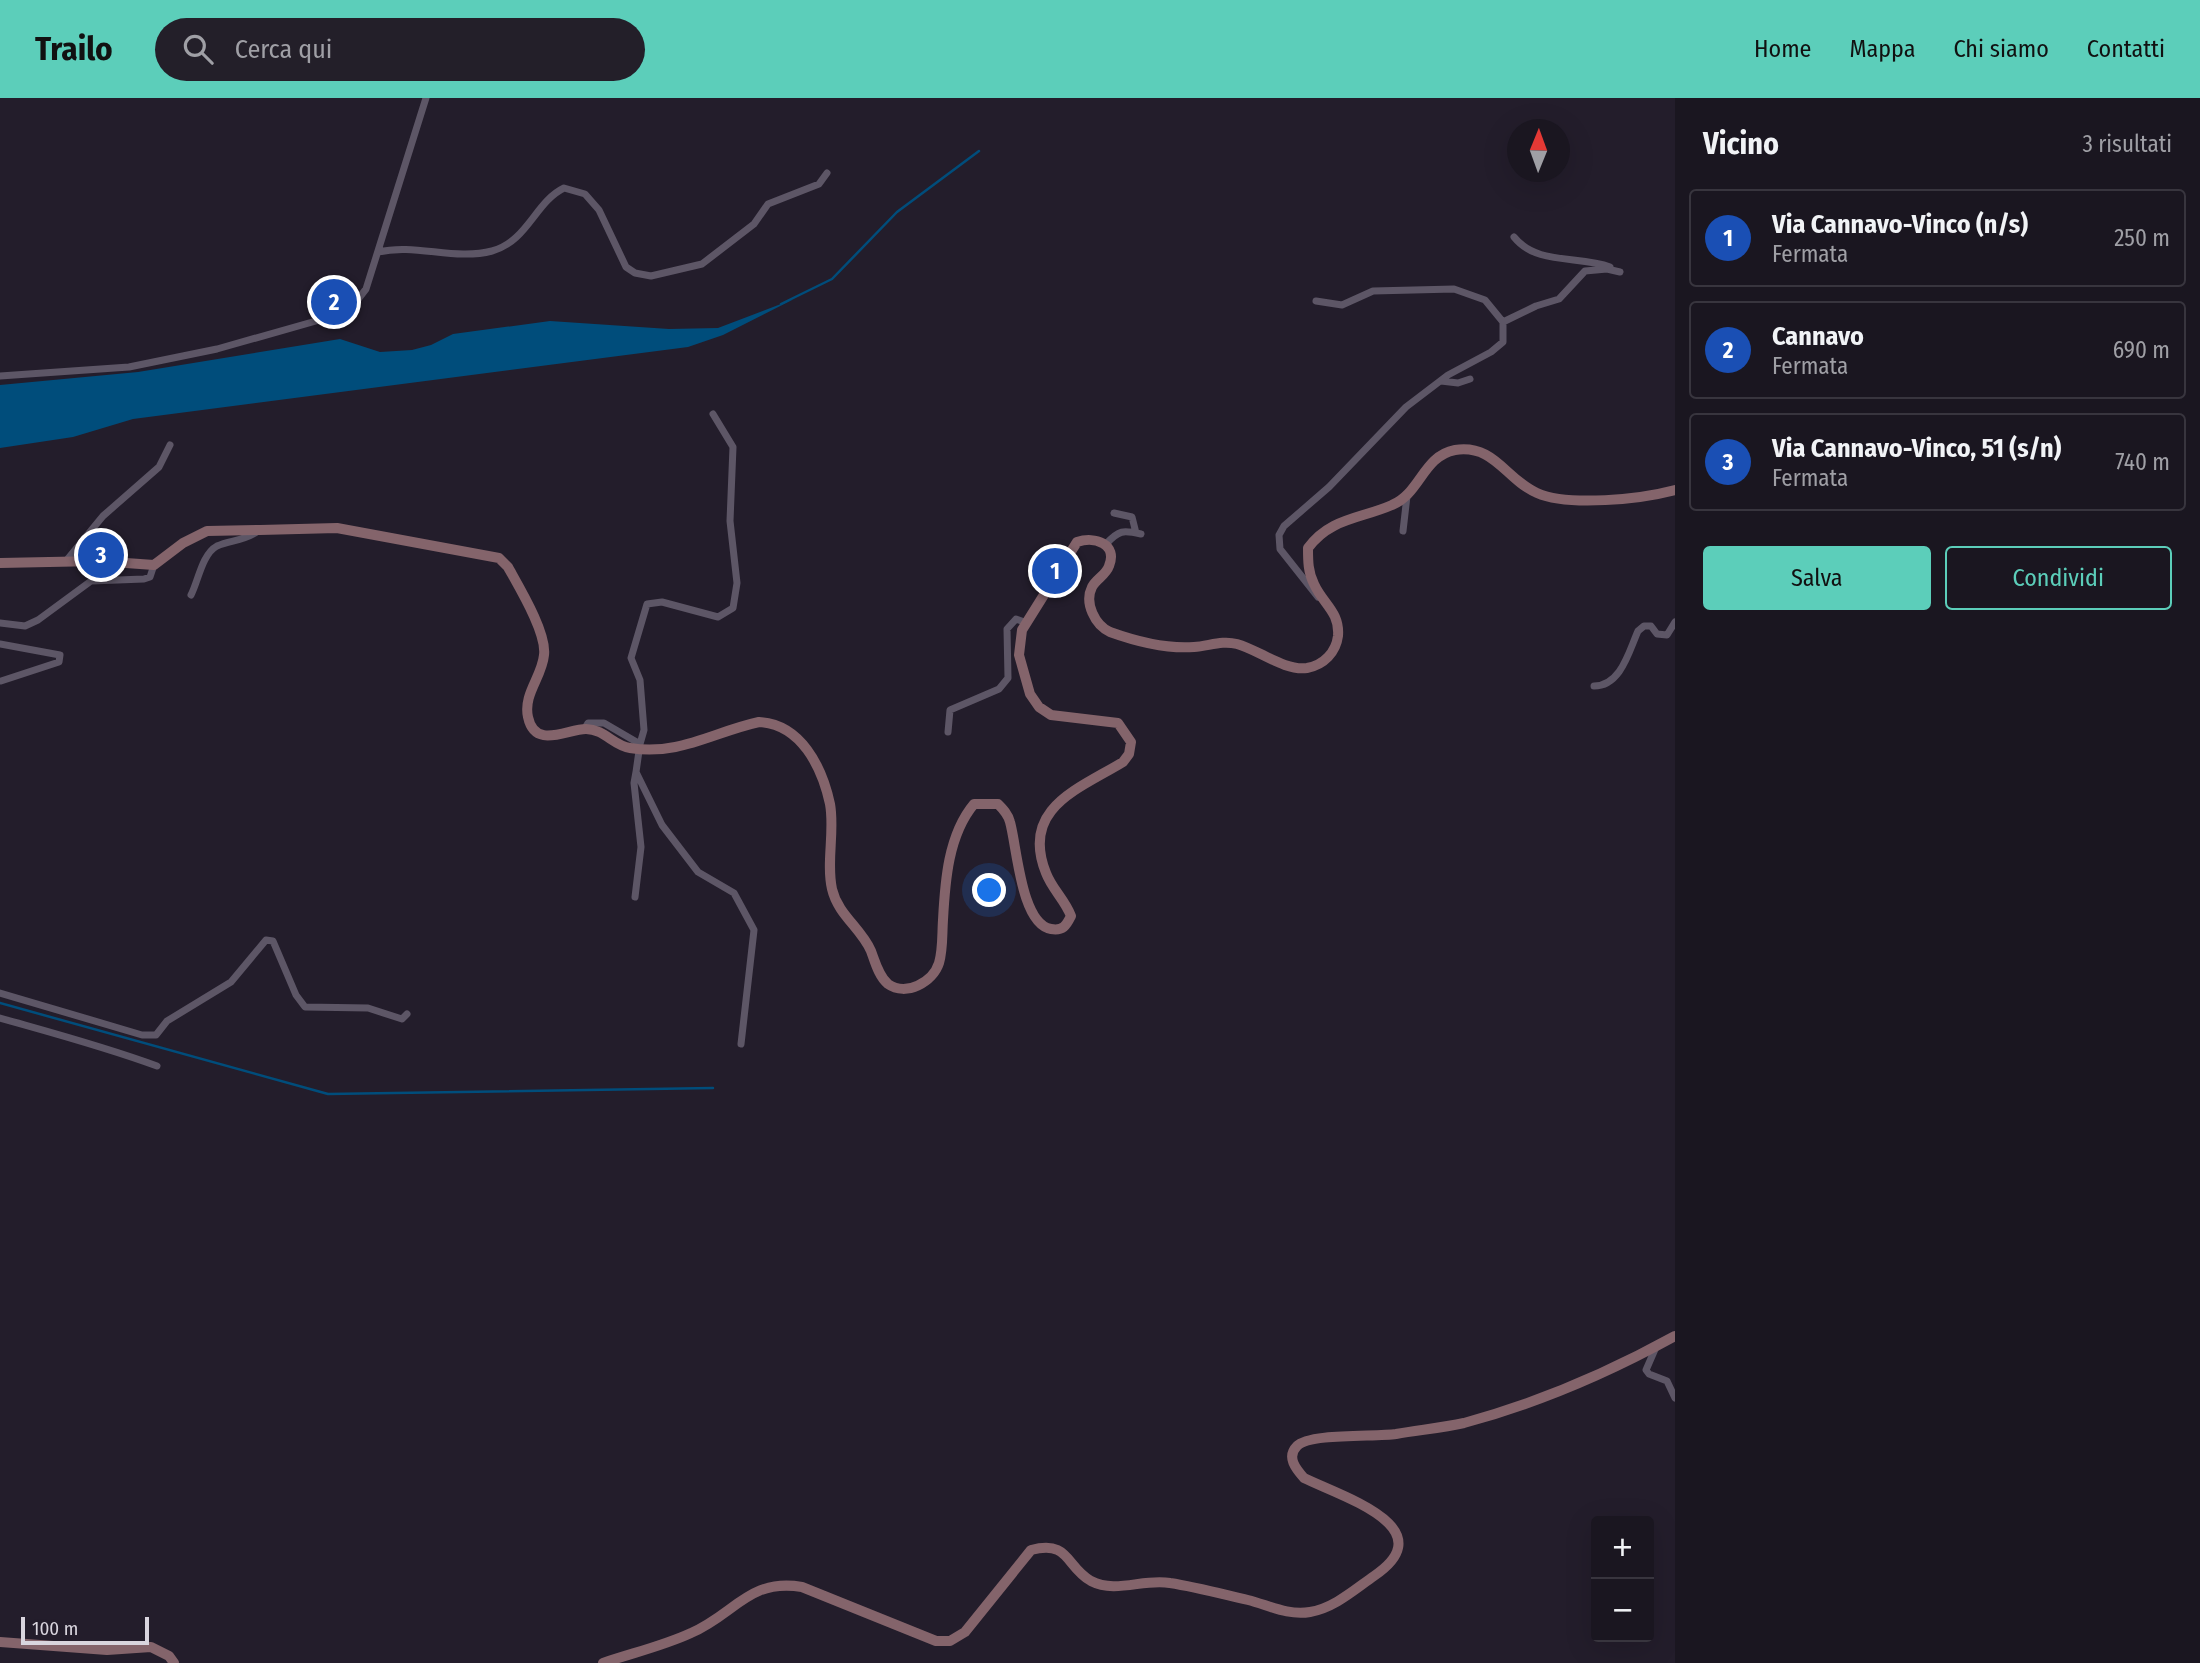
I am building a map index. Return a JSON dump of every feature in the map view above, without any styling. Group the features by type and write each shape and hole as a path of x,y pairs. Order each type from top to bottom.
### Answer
{"street":[{"path":"0,376 129,367 217,349 337,315 352,307 362,297 378,252 426,98"},
{"path":"378,252 411,248 462,254 492,251 526,230 555,193 564,188 585,194 599,210 626,267 643,276 652,276 702,264 754,224 768,204 819,184 827,173"},
{"path":"1503,322 1536,306 1559,299 1585,271 1607,269 1620,272 1594,261 1560,260 1526,248 1514,237"},
{"path":"1316,301 1342,305 1373,291 1454,289 1485,300 1503,322 1503,342 1441,381 1382,430 1329,486 1284,526 1279,536 1280,549 1311,590 1331,608"},
{"path":"1441,381 1458,383 1470,379"},
{"path":"635,897 641,847 634,783 644,730 640,680 631,658 647,604 662,602 718,617 726,615 733,608 737,594 730,521 733,447 713,414"},
{"path":"66,561 103,516 159,467 170,445"},
{"path":"0,623 25,626 91,582 150,577 154,565 183,543 207,531 337,528 499,558 508,567 542,639 544,656 528,696 527,715 531,725 550,737 585,728 600,731 625,748 684,748 759,722 771,722 798,738 813,758 830,804 832,888 839,910 866,941 886,982 897,989 911,989 931,976 939,965 944,891 954,844 965,815 974,804 998,804 1007,813 1018,867 1035,920 1046,928 1058,930 1066,926 1071,916 1043,863 1041,831 1046,815 1055,804 1123,762 1129,754 1131,742 1118,723 1051,715 1039,707 1030,694 1019,655 1020,636 1027,622 1077,542 1087,538 1106,544 1110,552 1108,569 1092,588 1090,600 1095,620 1104,629 1118,635 1183,647 1237,644 1297,668 1308,668 1323,663 1332,653 1338,638 1338,619 1315,587 1308,569 1308,548 1326,528 1395,505 1407,496 1426,469 1441,454 1455,450 1488,453 1528,488 1550,497 1645,498 1675,490"},
{"path":"1403,531 1407,496"},
{"path":"1106,544 1115,533 1124,530 1139,533 1132,517 1114,513"},
{"path":"191,595 204,564 216,547 251,537 260,530"},
{"path":"0,563 66,561 154,565"},
{"path":"948,732 950,710 999,689 1008,678 1007,629 1016,619 1027,622"},
{"path":"1594,686 1610,683 1617,676 1638,631 1644,626 1651,626 1657,634 1667,635 1675,622"},
{"path":"0,644 60,655 60,662 1,681"},
{"path":"636,772 677,846 698,872 734,892 749,915 754,930 741,1044"},
{"path":"0,993 142,1035 156,1035 167,1021 231,982 266,940 273,941 296,995 305,1007 368,1008 402,1019 407,1014"},
{"path":"0,1018 42,1028 95,1047 107,1047 157,1066"},
{"path":"603,1663 692,1633 760,1588 782,1583 802,1587 936,1640 950,1641 965,1632 1031,1550 1047,1546 1064,1552 1089,1580 1102,1585 1167,1582 1283,1611 1309,1612 1334,1604 1390,1565 1398,1553 1400,1539 1390,1521 1304,1478 1294,1467 1292,1455 1297,1445 1311,1438 1372,1437 1463,1423 1593,1379 1675,1336"},
{"path":"1656,1347 1646,1370 1649,1374 1667,1381 1675,1398"},
{"path":"0,1642 107,1650 151,1647 169,1656 174,1663"}],"water":[{"path":"794,299 723,335 688,347 133,419 73,437 0,448 0,385 138,372 340,339 380,352 412,350 431,345 453,334 550,321 669,329 718,328"}],"waterway":[{"path":"781,304 832,279 897,212 979,151"},
{"path":"0,1003 328,1094 713,1088"}],"place":[{"name":"Cannavo","path":"334,302"},
{"name":"Via Cannavo-Vinco, 51 (s/n)","path":"101,555"},
{"name":"Via Cannavo-Vinco (n/s)","path":"1055,571"}]}
